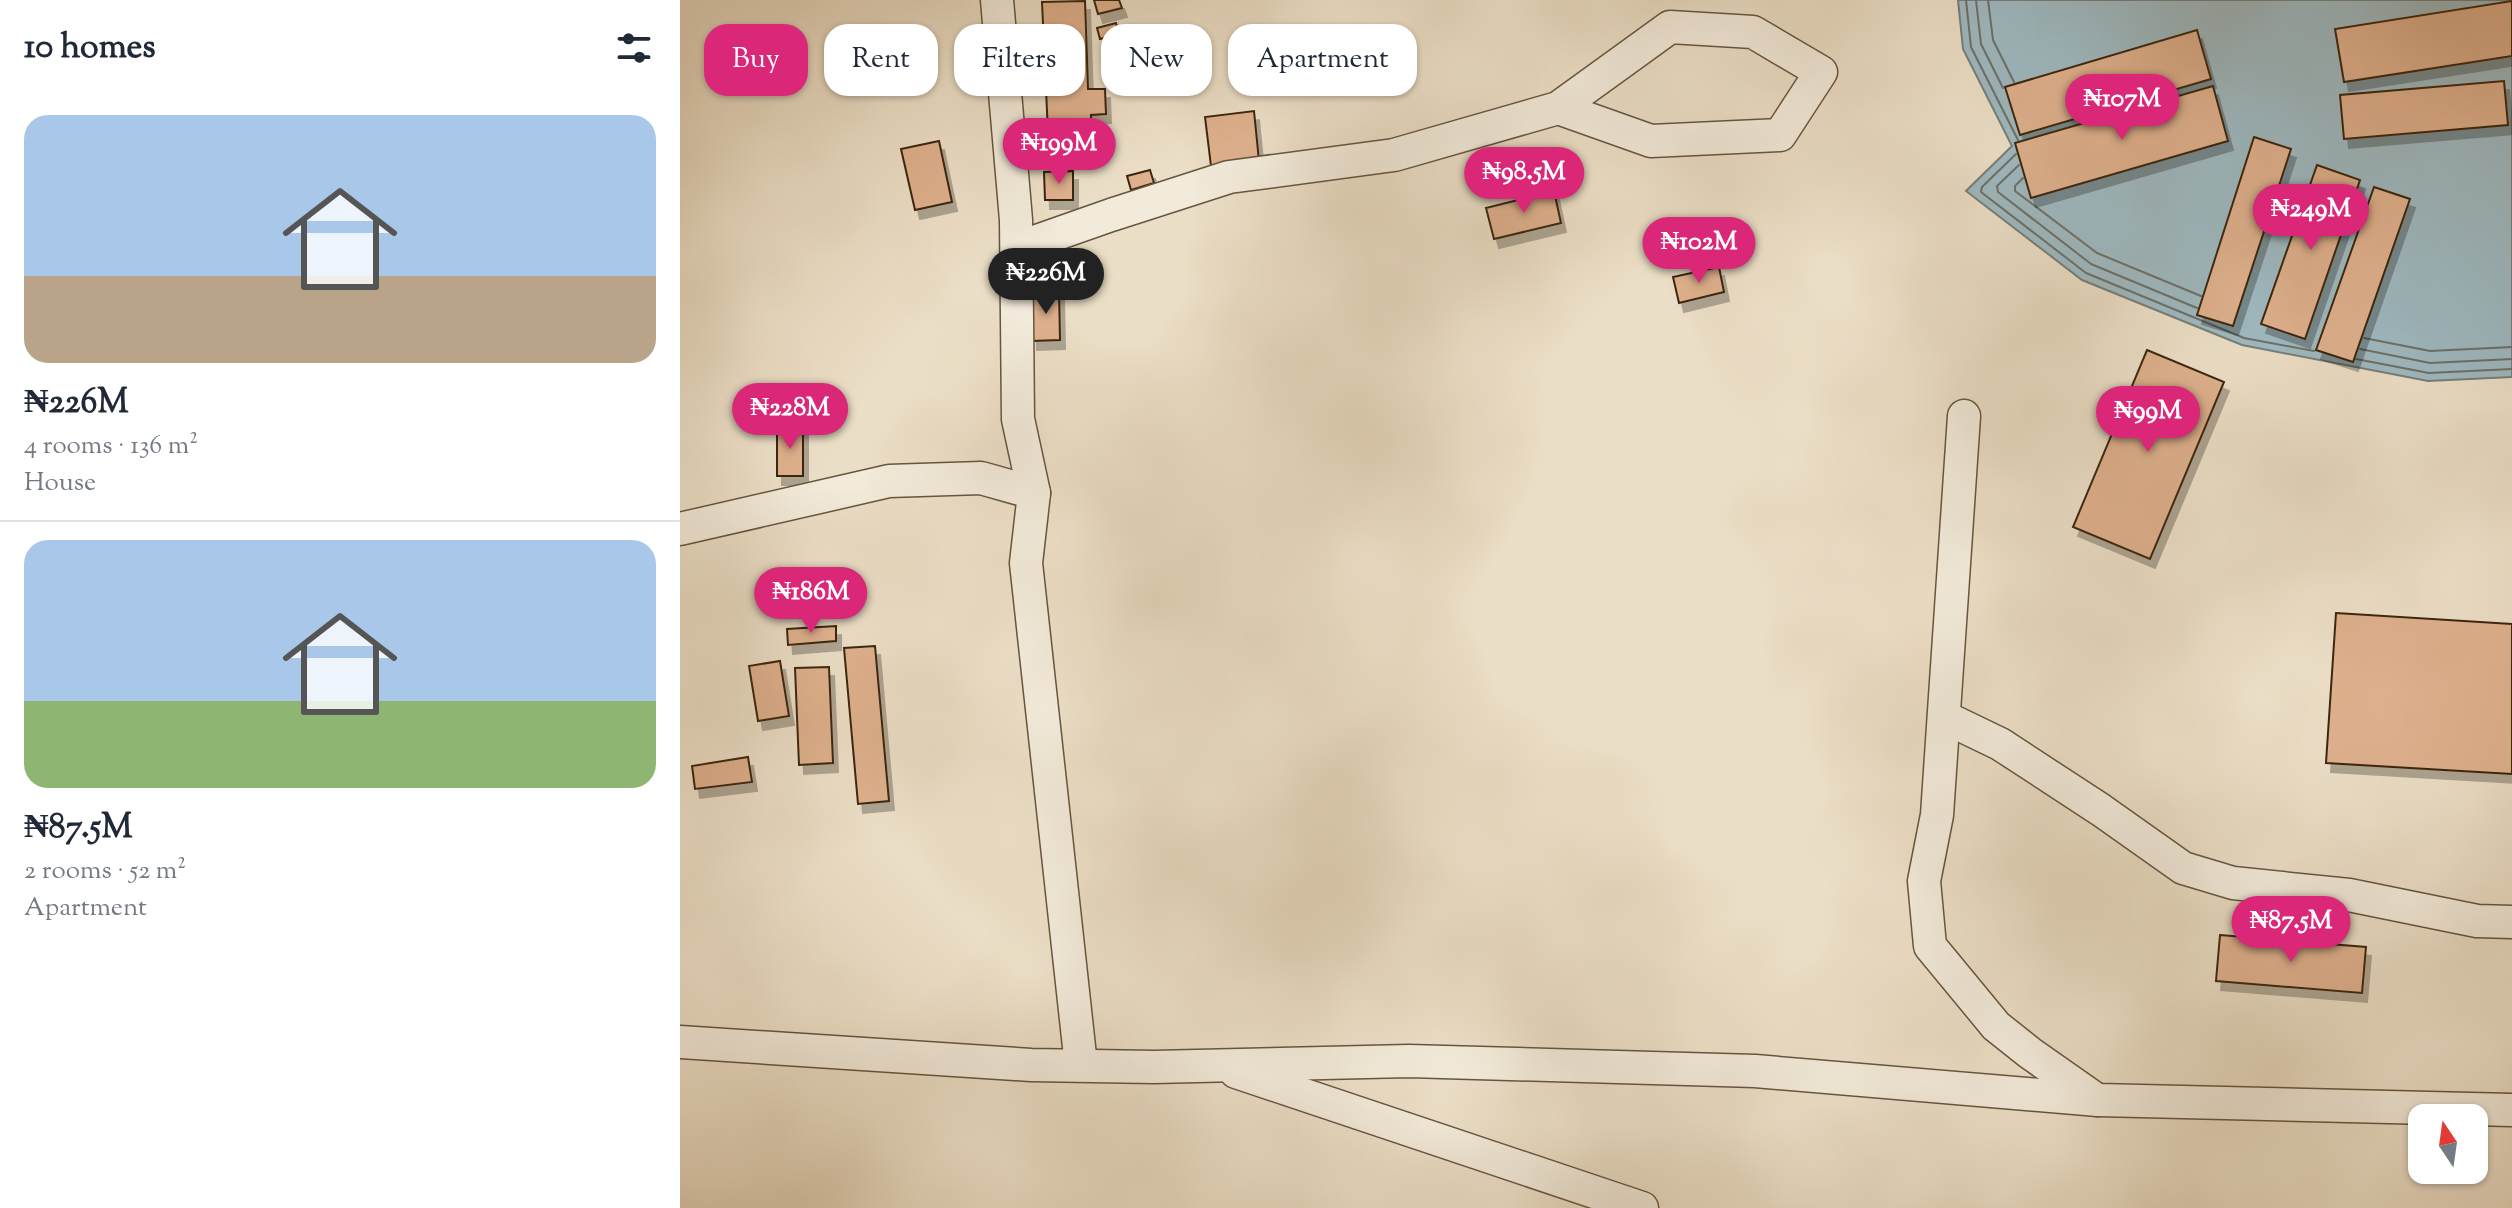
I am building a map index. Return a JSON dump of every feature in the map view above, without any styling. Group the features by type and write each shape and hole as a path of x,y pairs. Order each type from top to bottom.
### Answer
{"street":[{"path":"997,0 1017,248 1018,419 1034,493 1026,563 1081,1065"},
{"path":"1017,248 1229,177 1394,155 1558,108 1670,27 1753,32 1821,72 1780,135 1651,141 1558,108"},
{"path":"1964,416 1937,815 1924,881 1930,946 1996,1026 2098,1100"},
{"path":"680,529 889,481 981,478 1034,493"},
{"path":"1944,717 2000,744 2183,868 2233,883 2349,895 2477,921 2512,922"},
{"path":"680,1042 1031,1065 1409,1061 1755,1071 2098,1100 2512,1110"},
{"path":"1214,1065 1642,1208"}],"water":[{"path":"1958,0 2512,0 2512,377 2428,381 2242,345 2082,280 1966,191 2012,146 1963,49"}],"building":[{"path":"1094,0 1119,0 1122,8 1098,14"},
{"path":"1085,1 1088,89 1101,89 1101,96 1105,96 1106,114 1091,115 1091,131 1048,133 1046,96 1085,96 1085,24 1043,24 1042,2"},
{"path":"2512,1 2512,56 2344,82 2335,29"},
{"path":"2197,30 2211,79 2020,135 2005,87"},
{"path":"2504,81 2508,125 2344,139 2340,95"},
{"path":"2213,86 2228,141 2031,198 2015,143"},
{"path":"1254,111 1259,161 1211,166 1205,117"},
{"path":"2254,137 2291,149 2233,326 2197,315"},
{"path":"939,141 952,202 915,210 901,149"},
{"path":"2317,165 2360,180 2305,339 2261,324"},
{"path":"1150,170 1154,183 1131,190 1127,176"},
{"path":"1073,171 1073,200 1045,200 1044,172"},
{"path":"2374,187 2410,199 2353,362 2316,350"},
{"path":"1554,191 1561,223 1494,239 1486,208"},
{"path":"1719,267 1724,292 1679,303 1673,277"},
{"path":"1059,290 1060,340 1032,341 1031,291"},
{"path":"2147,350 2224,382 2150,559 2073,527"},
{"path":"777,426 803,426 803,476 777,476"},
{"path":"2336,613 2512,624 2512,774 2326,763"},
{"path":"836,626 836,641 788,645 787,629"},
{"path":"875,646 889,801 858,804 844,648"},
{"path":"780,661 789,716 758,721 749,666"},
{"path":"829,667 833,763 799,765 795,668"},
{"path":"748,757 752,782 695,789 692,766"},
{"path":"2220,935 2366,947 2362,993 2216,981"}]}
